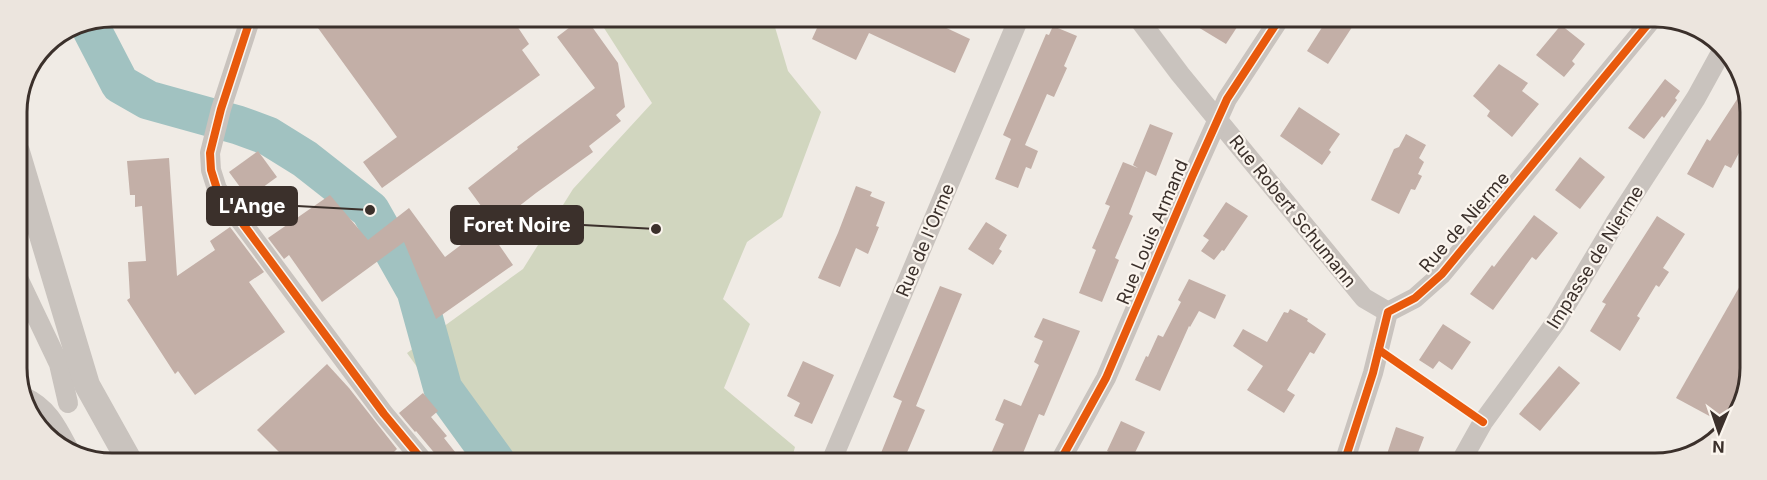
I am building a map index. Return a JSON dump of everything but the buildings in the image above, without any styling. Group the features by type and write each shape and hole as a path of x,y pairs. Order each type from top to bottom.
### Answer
{"street":[{"path":"248,27 221,108 210,153 211,170 217,189 384,414 416,453"},
{"name":"Rue de l'Orme","path":"835,453 1015,27"},
{"name":"Rue Robert Schumann","path":"1145,27 1180,74 1364,298 1388,312"},
{"name":"Rue Louis Armand","path":"1065,453 1106,378 1227,99 1274,27"},
{"name":"Rue de Nierme","path":"1388,312 1415,298 1442,274 1646,27"},
{"name":"Impasse de Nierme","path":"1466,453 1483,422 1556,322 1615,223 1696,98 1719,56"},
{"path":"27,185 87,385 125,453"},
{"path":"27,297 59,364 68,403"},
{"path":"1348,453 1373,373 1388,312"},
{"path":"47,422 87,385"}],"green space":[{"path":"603,27 775,27 788,71 821,112 782,217 747,242 723,299 750,324 724,388 795,447 793,453 479,453 407,353 523,269 573,189 652,103"}],"waterway":[{"path":"92,30 120,84 148,100 238,125 268,136 305,159 370,210 416,291 443,389 489,453"}],"cycle path":[{"path":"248,27 221,109 210,153 211,170 217,189 384,414 416,453"},
{"path":"1065,453 1106,378 1227,99 1274,27"},
{"path":"1347,453 1373,373 1388,312 1415,298 1442,274 1646,27"},
{"path":"1379,350 1483,422"}],"place":[{"name":"L'Ange","path":"370,210"},
{"name":"Foret Noire","path":"656,229"}]}
